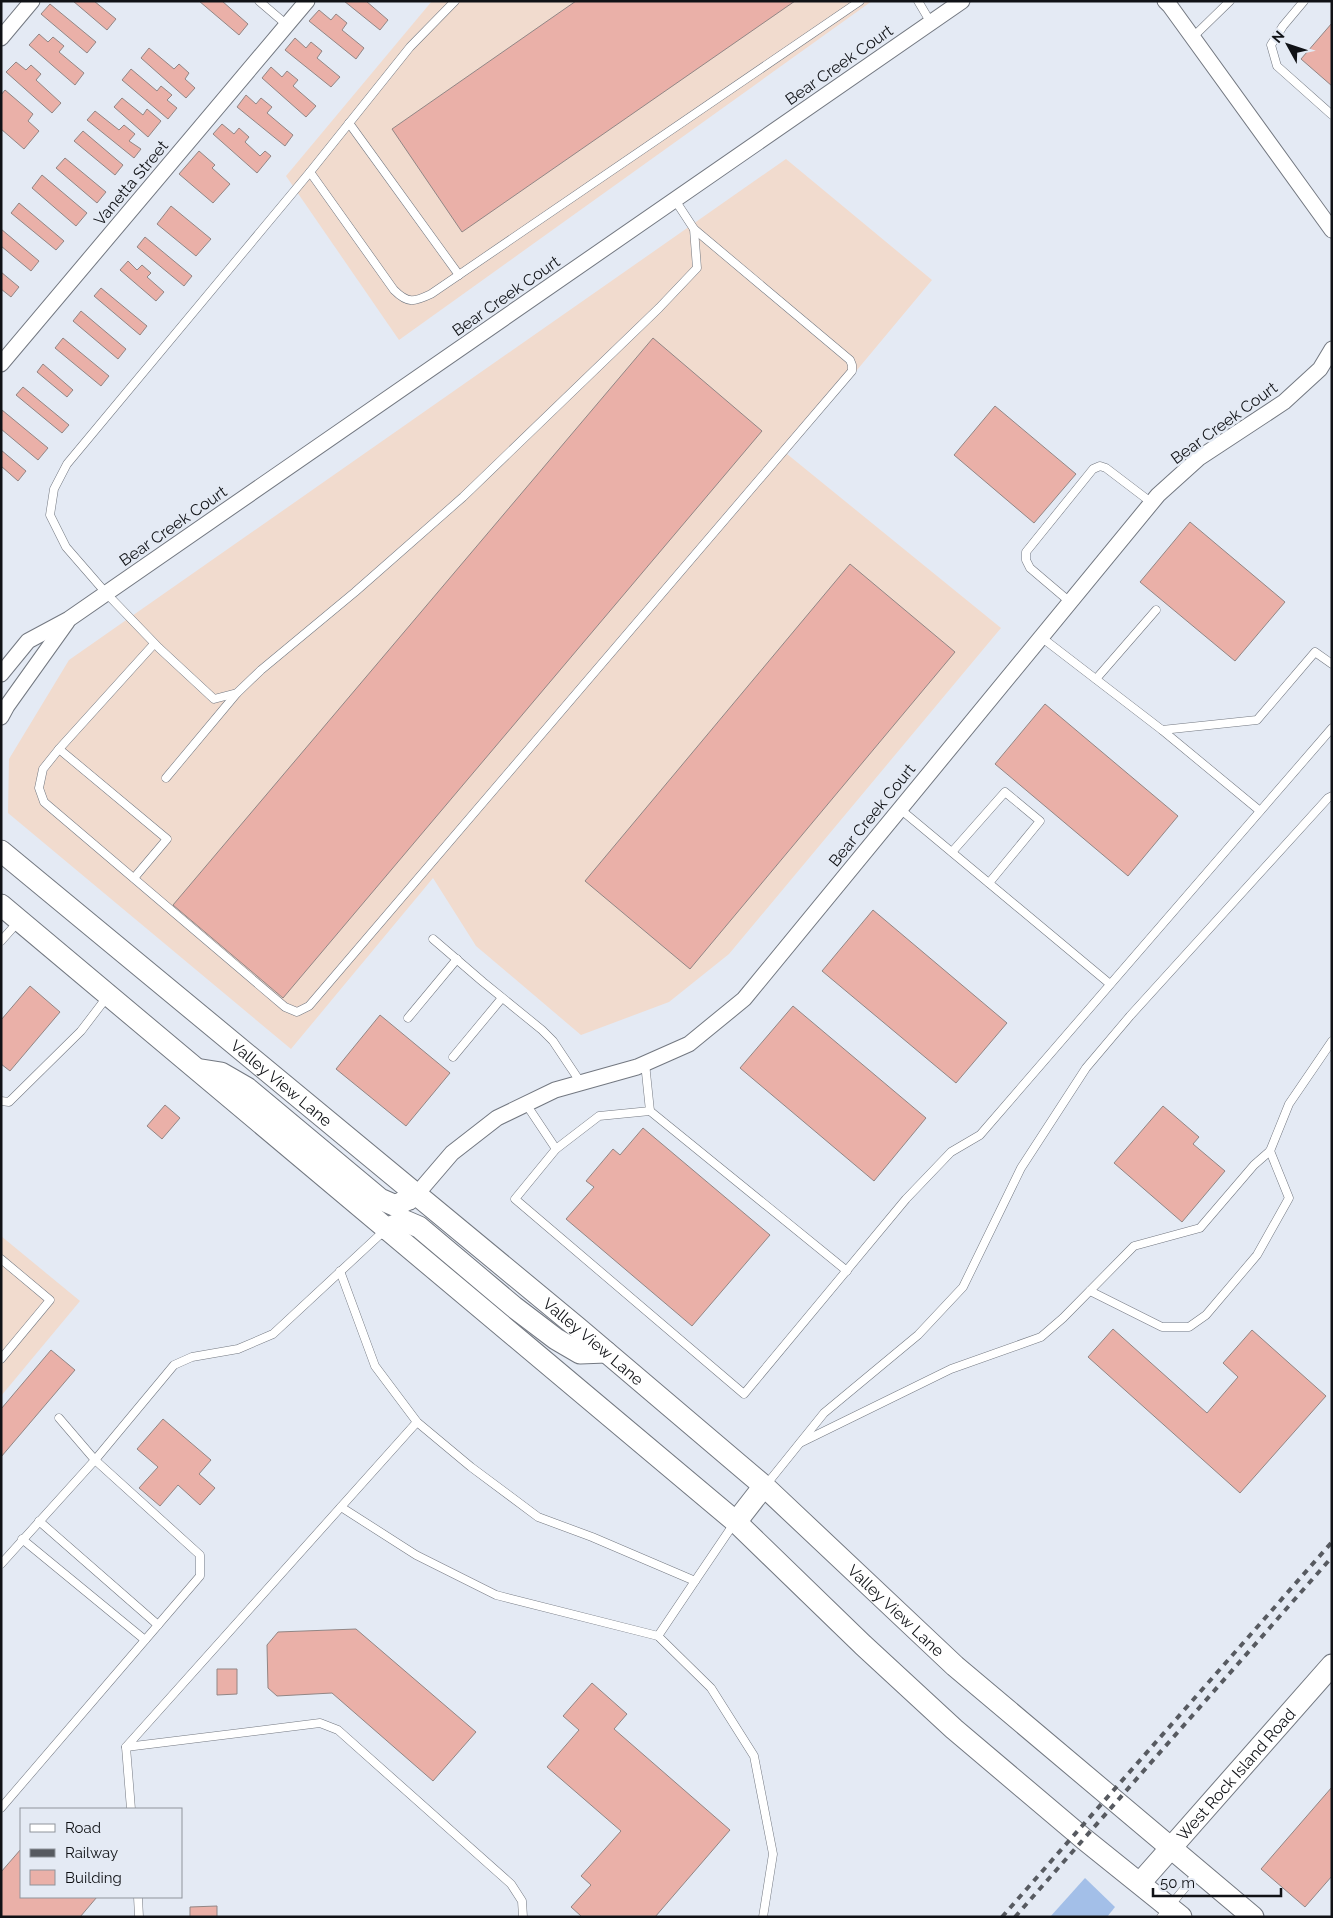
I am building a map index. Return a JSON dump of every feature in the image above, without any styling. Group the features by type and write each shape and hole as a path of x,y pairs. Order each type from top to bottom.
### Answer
{"main road":[{"name":"Valley View Lane","path":"1,851 606,1352 764,1486 955,1666 1253,1917"},
{"path":"1,906 736,1522 863,1645 954,1729 1084,1839 1140,1883 1170,1914"},
{"path":"194,1068 221,1073 247,1088 380,1199 396,1206 416,1194"},
{"path":"386,1229 405,1221 419,1227 514,1307 556,1339 580,1353 606,1352"},
{"path":"736,1522 764,1486"},
{"name":"West Rock Island Road","path":"1140,1883 1332,1665"}],"street":[{"path":"1,38 32,1"},
{"name":"Vanetta Street","path":"1,364 307,1"},
{"name":"Bear Creek Court","path":"1,674 28,641 69,619 962,1"},
{"path":"1165,1 1332,230"},
{"name":"Bear Creek Court","path":"386,1229 452,1153 496,1118 555,1090 645,1063 689,1044 744,999 1152,502 1199,458 1284,402 1320,369 1332,349"},
{"name":"Bear Creek Court","path":"1,717 69,619"}],"lane":[{"path":"259,1 287,25"},
{"path":"237,693 214,699 154,644 106,593 66,547 50,515 54,489 67,464 310,172 410,47 455,1"},
{"path":"310,172 394,290 403,299 416,301 431,294 860,1"},
{"path":"918,1 931,23"},
{"path":"1193,37 1230,1"},
{"path":"1304,1 1271,45 1277,66 1332,115"},
{"path":"349,123 459,275"},
{"path":"154,644 58,749 43,769 39,788 44,802 285,1007 297,1012 309,1006 852,371 850,360 694,229 675,200"},
{"path":"166,778 237,693 261,670 355,592 463,497 659,308 696,268 694,229"},
{"path":"1070,602 1030,568 1026,560 1026,552 1093,469 1100,466 1106,468 1152,502"},
{"path":"1096,680 1156,610"},
{"path":"1041,637 1162,730 1260,811"},
{"path":"1162,730 1258,720 1315,652 1332,664"},
{"path":"847,1271 650,1111 599,1116 556,1149 515,1199 744,1394 847,1271 906,1199 950,1152 980,1135 1332,728"},
{"path":"58,749 167,839 134,878"},
{"path":"952,852 1005,792 1040,821 989,883"},
{"path":"764,1486 824,1413 918,1335 963,1287 1022,1168 1086,1068 1176,965 1328,798 1332,796"},
{"path":"900,809 1110,984"},
{"path":"1,941 20,921"},
{"path":"433,939 542,1030 553,1042 581,1083"},
{"path":"408,1018 456,959"},
{"path":"1,1101 9,1102 81,1031 109,996"},
{"path":"453,1057 502,998"},
{"path":"796,1445 951,1369 1041,1337 1134,1246 1200,1228 1254,1165 1270,1152 1290,1104 1332,1041"},
{"path":"645,1063 650,1111"},
{"path":"526,1104 556,1149"},
{"path":"1090,1291 1162,1327 1189,1327 1206,1315 1257,1255 1289,1198 1270,1152"},
{"path":"1,1564 95,1460 174,1364 192,1357 238,1349 273,1334 386,1229"},
{"path":"1,1259 50,1300 1,1359"},
{"path":"340,1271 375,1366 417,1422 471,1467 538,1517 592,1536 695,1581"},
{"path":"1,1808 200,1576 200,1555 95,1460 59,1418"},
{"path":"130,1808 126,1747 417,1422"},
{"path":"341,1507 416,1555 496,1595 658,1636 711,1688 754,1756 773,1854 763,1917"},
{"path":"39,1521 158,1625"},
{"path":"658,1636 736,1522"},
{"path":"22,1539 145,1640"},
{"path":"126,1747 320,1723 338,1730 511,1884 522,1901 523,1917"},
{"path":"1170,1914 1199,1872"},
{"path":"138,1898 139,1917"}],"shaded area":[{"path":"432,1 872,1 399,340 286,176"},
{"path":"786,159 932,280 787,454 1001,628 729,954 669,1002 581,1035 476,946 433,878 291,1049 8,813 9,759 69,660"},
{"path":"1,1236 80,1301 1,1396"},
{"path":"1085,1878 1115,1907 1107,1917 1050,1917"}],"building":[{"path":"73,1 94,1 116,19 107,30"},
{"path":"199,1 222,1 248,24 239,35"},
{"path":"344,1 366,1 388,20 380,30"},
{"path":"576,1 795,1 462,232 392,129"},
{"path":"50,4 96,42 87,53 41,14"},
{"path":"319,10 331,20 336,14 347,23 342,30 364,48 356,59 309,21"},
{"path":"1332,23 1332,86 1301,59"},
{"path":"39,34 48,42 53,37 64,46 59,52 84,73 75,85 29,45"},
{"path":"295,38 306,48 311,42 322,51 317,58 340,77 331,87 285,50"},
{"path":"149,48 174,69 179,64 189,73 185,79 195,88 186,98 141,58"},
{"path":"16,62 26,70 31,65 41,74 36,80 61,103 52,113 6,72"},
{"path":"271,67 282,77 287,71 298,80 293,86 316,106 306,117 262,78"},
{"path":"131,69 157,91 161,86 172,95 167,100 177,108 168,119 122,80"},
{"path":"5,90 33,114 28,121 39,131 24,149 1,129 1,95"},
{"path":"246,95 256,104 261,98 272,107 267,113 293,135 285,146 237,107"},
{"path":"122,98 143,115 147,109 161,121 148,137 114,107"},
{"path":"95,111 119,130 124,125 135,134 129,141 141,149 134,158 87,120"},
{"path":"222,124 234,134 239,128 249,137 245,142 260,156 265,151 271,156 257,173 213,134"},
{"path":"83,131 123,165 115,175 74,141"},
{"path":"199,151 215,165 212,168 230,184 213,203 179,174"},
{"path":"65,158 106,192 97,203 56,168"},
{"path":"42,175 87,213 76,226 32,188"},
{"path":"19,203 64,241 56,250 11,213"},
{"path":"171,206 211,239 196,256 157,224"},
{"path":"1,229 39,261 31,271 1,246"},
{"path":"145,237 192,276 184,286 137,247"},
{"path":"128,261 137,270 142,265 151,273 147,277 164,292 156,301 120,270"},
{"path":"1,272 19,287 11,297 1,289"},
{"path":"101,288 147,326 140,335 94,296"},
{"path":"81,311 126,349 118,359 73,321"},
{"path":"63,338 109,376 101,386 55,348"},
{"path":"653,338 762,431 283,998 173,905"},
{"path":"43,364 73,390 67,397 37,372"},
{"path":"23,387 69,425 62,433 16,395"},
{"path":"995,406 1076,474 1034,523 954,455"},
{"path":"2,410 48,448 38,460 1,429"},
{"path":"1,450 26,471 18,481 1,466"},
{"path":"1190,522 1285,602 1235,661 1140,582"},
{"path":"850,564 955,652 690,969 585,881"},
{"path":"1045,704 1178,816 1128,876 995,764"},
{"path":"873,910 1007,1023 956,1083 822,971"},
{"path":"30,986 60,1012 10,1071 1,1064 1,1020"},
{"path":"793,1006 926,1118 874,1181 740,1068"},
{"path":"380,1015 450,1073 406,1126 336,1069"},
{"path":"165,1105 180,1118 162,1139 147,1126"},
{"path":"1163,1106 1199,1137 1193,1144 1225,1171 1182,1222 1114,1163"},
{"path":"643,1128 770,1235 692,1326 566,1219 594,1187 586,1181 613,1149 620,1155"},
{"path":"1113,1329 1207,1413 1238,1377 1223,1363 1252,1330 1326,1396 1240,1493 1088,1357"},
{"path":"51,1350 75,1370 1,1457 1,1409"},
{"path":"163,1419 211,1460 199,1474 215,1488 200,1505 178,1485 160,1506 139,1488 158,1467 137,1449"},
{"path":"356,1629 476,1732 433,1781 332,1693 277,1696 268,1688 267,1645 278,1632"},
{"path":"217,1669 237,1669 237,1694 217,1695"},
{"path":"592,1683 627,1714 614,1729 730,1830 655,1917 580,1917 571,1907 591,1885 581,1876 621,1831 547,1767 579,1730 563,1716"},
{"path":"1332,1787 1332,1876 1305,1907 1261,1869"},
{"path":"20,1850 20,1898 96,1898 80,1917 1,1917 1,1872"},
{"path":"217,1906 217,1917 190,1917 190,1907"}],"railway":[{"path":"1002,1917 1332,1542"},
{"path":"1015,1917 1332,1557"}]}
